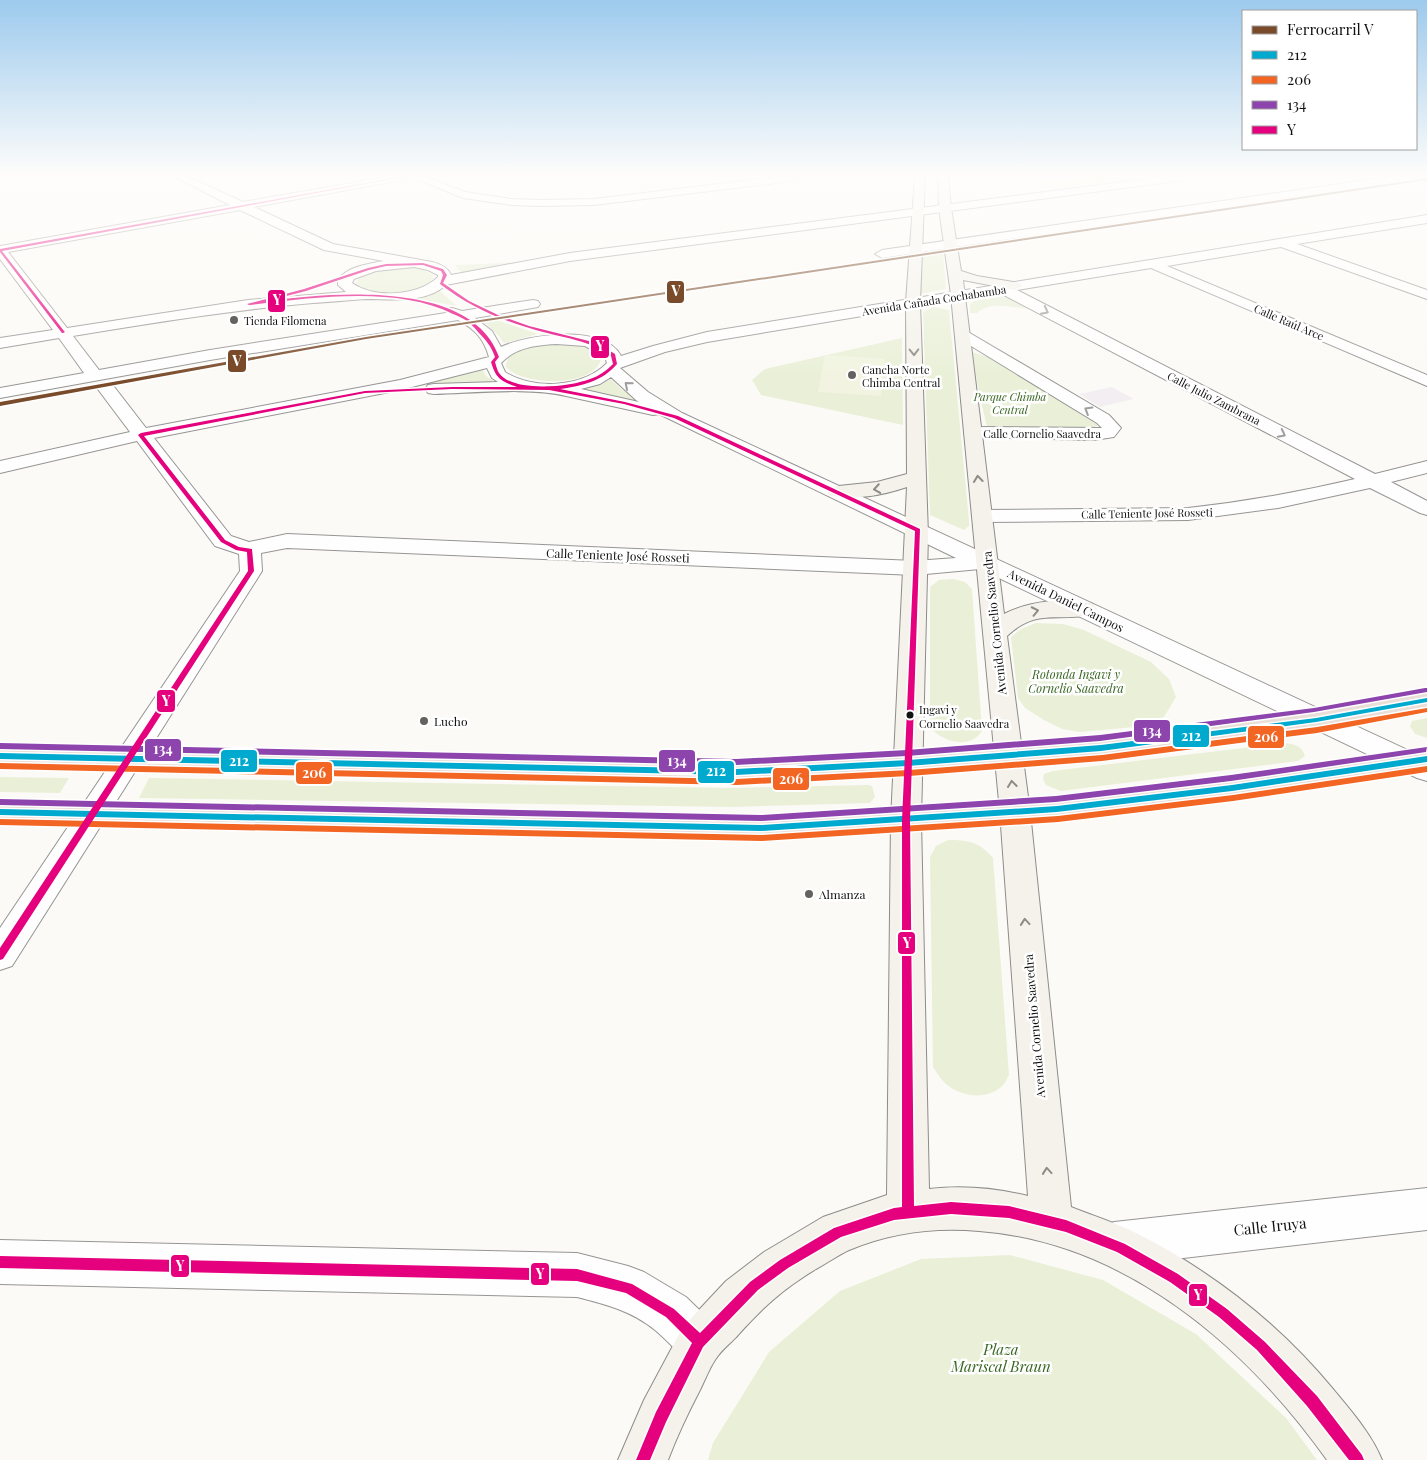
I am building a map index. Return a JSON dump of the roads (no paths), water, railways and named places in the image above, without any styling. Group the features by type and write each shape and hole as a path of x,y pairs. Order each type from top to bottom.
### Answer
{"highway":[{"path":"0,756 736,772 908,763 1110,747 1316,720 1427,700"},
{"path":"0,812 761,828 1015,812 1232,788 1421,764"}],"street":[{"path":"0,956 131,758 251,571 250,550 238,549 223,541 0,250 27,245"},
{"path":"325,245 442,270 445,276 442,282"},
{"path":"0,343 248,304 418,292 442,282 570,257 660,245"},
{"path":"908,1210 906,820 918,530 913,303 914,259 917,245"},
{"path":"882,254 943,245"},
{"name":"Avenida Cornelio Saavedra","path":"951,245 963,335 994,634 1015,812 1051,1220"},
{"name":"Avenida Cañada Cochabamba","path":"543,388 587,382 598,378 613,366 659,350 707,337 1268,245"},
{"path":"1287,245 1427,295"},
{"path":"329,247 342,262 347,277 344,283 347,288 376,296 431,305 461,316 476,324 487,334 494,345 495,370 506,380 543,388"},
{"path":"248,304 305,290 386,265 461,264 570,257"},
{"name":"Calle Raúl Arce","path":"1152,264 1427,380"},
{"path":"955,273 975,280 1008,287"},
{"path":"442,282 459,299 486,311 581,340"},
{"name":"Calle Julio Zambrana","path":"1008,287 1427,509"},
{"path":"0,394 100,382 210,355 533,304"},
{"name":"Calle Cornelio Saavedra","path":"963,335 1103,419 1112,428 1107,433 1094,434 973,433"},
{"name":"Avenida Cañada Cochabamba","path":"495,359 508,349 530,342 557,339 627,342 707,337"},
{"name":"Avenida Daniel Campos","path":"581,340 609,351 613,355 613,366 642,396 676,417 988,562 1316,720 1421,764"},
{"path":"0,467 141,436 433,378 495,359"},
{"path":"365,392 452,388 543,388"},
{"name":"Avenida Daniel Campos","path":"543,388 625,403 676,417"},
{"name":"Calle Teniente José Rosseti","path":"982,516 1188,514 1258,506 1374,481 1427,467"},
{"path":"836,491 874,490 898,485 917,477"},
{"name":"Calle Teniente José Rosseti","path":"250,550 271,542 287,541 915,568 988,562"},
{"path":"994,634 1006,622 1019,615 1047,609 1085,609"},
{"path":"643,1460 655,1426 700,1342 749,1289 807,1247 856,1224 908,1210 978,1207 1051,1220 1114,1244 1169,1274 1224,1313 1278,1363 1330,1422 1357,1460"},
{"name":"Calle Iruya","path":"1114,1244 1427,1209"},
{"path":"0,1262 577,1275 628,1288 670,1313 700,1342"}],"rail line":[{"name":"V","path":"0,404 366,338 986,245"}],"place":[{"name":"Tienda Filomena","path":"234,320"},
{"name":"Cancha Norte Chimba Central","path":"852,375"},
{"name":"Ingavi y Cornelio Saavedra","path":"910,715"},
{"name":"Lucho","path":"424,721"},
{"name":"Almanza","path":"809,894"}],"park label":[{"name":"Parque Chimba Central","path":"1010,402"},
{"name":"Rotonda Ingavi y Cornelio Saavedra","path":"1076,681"},
{"name":"Plaza Mariscal Braun","path":"1001,1358"}]}
